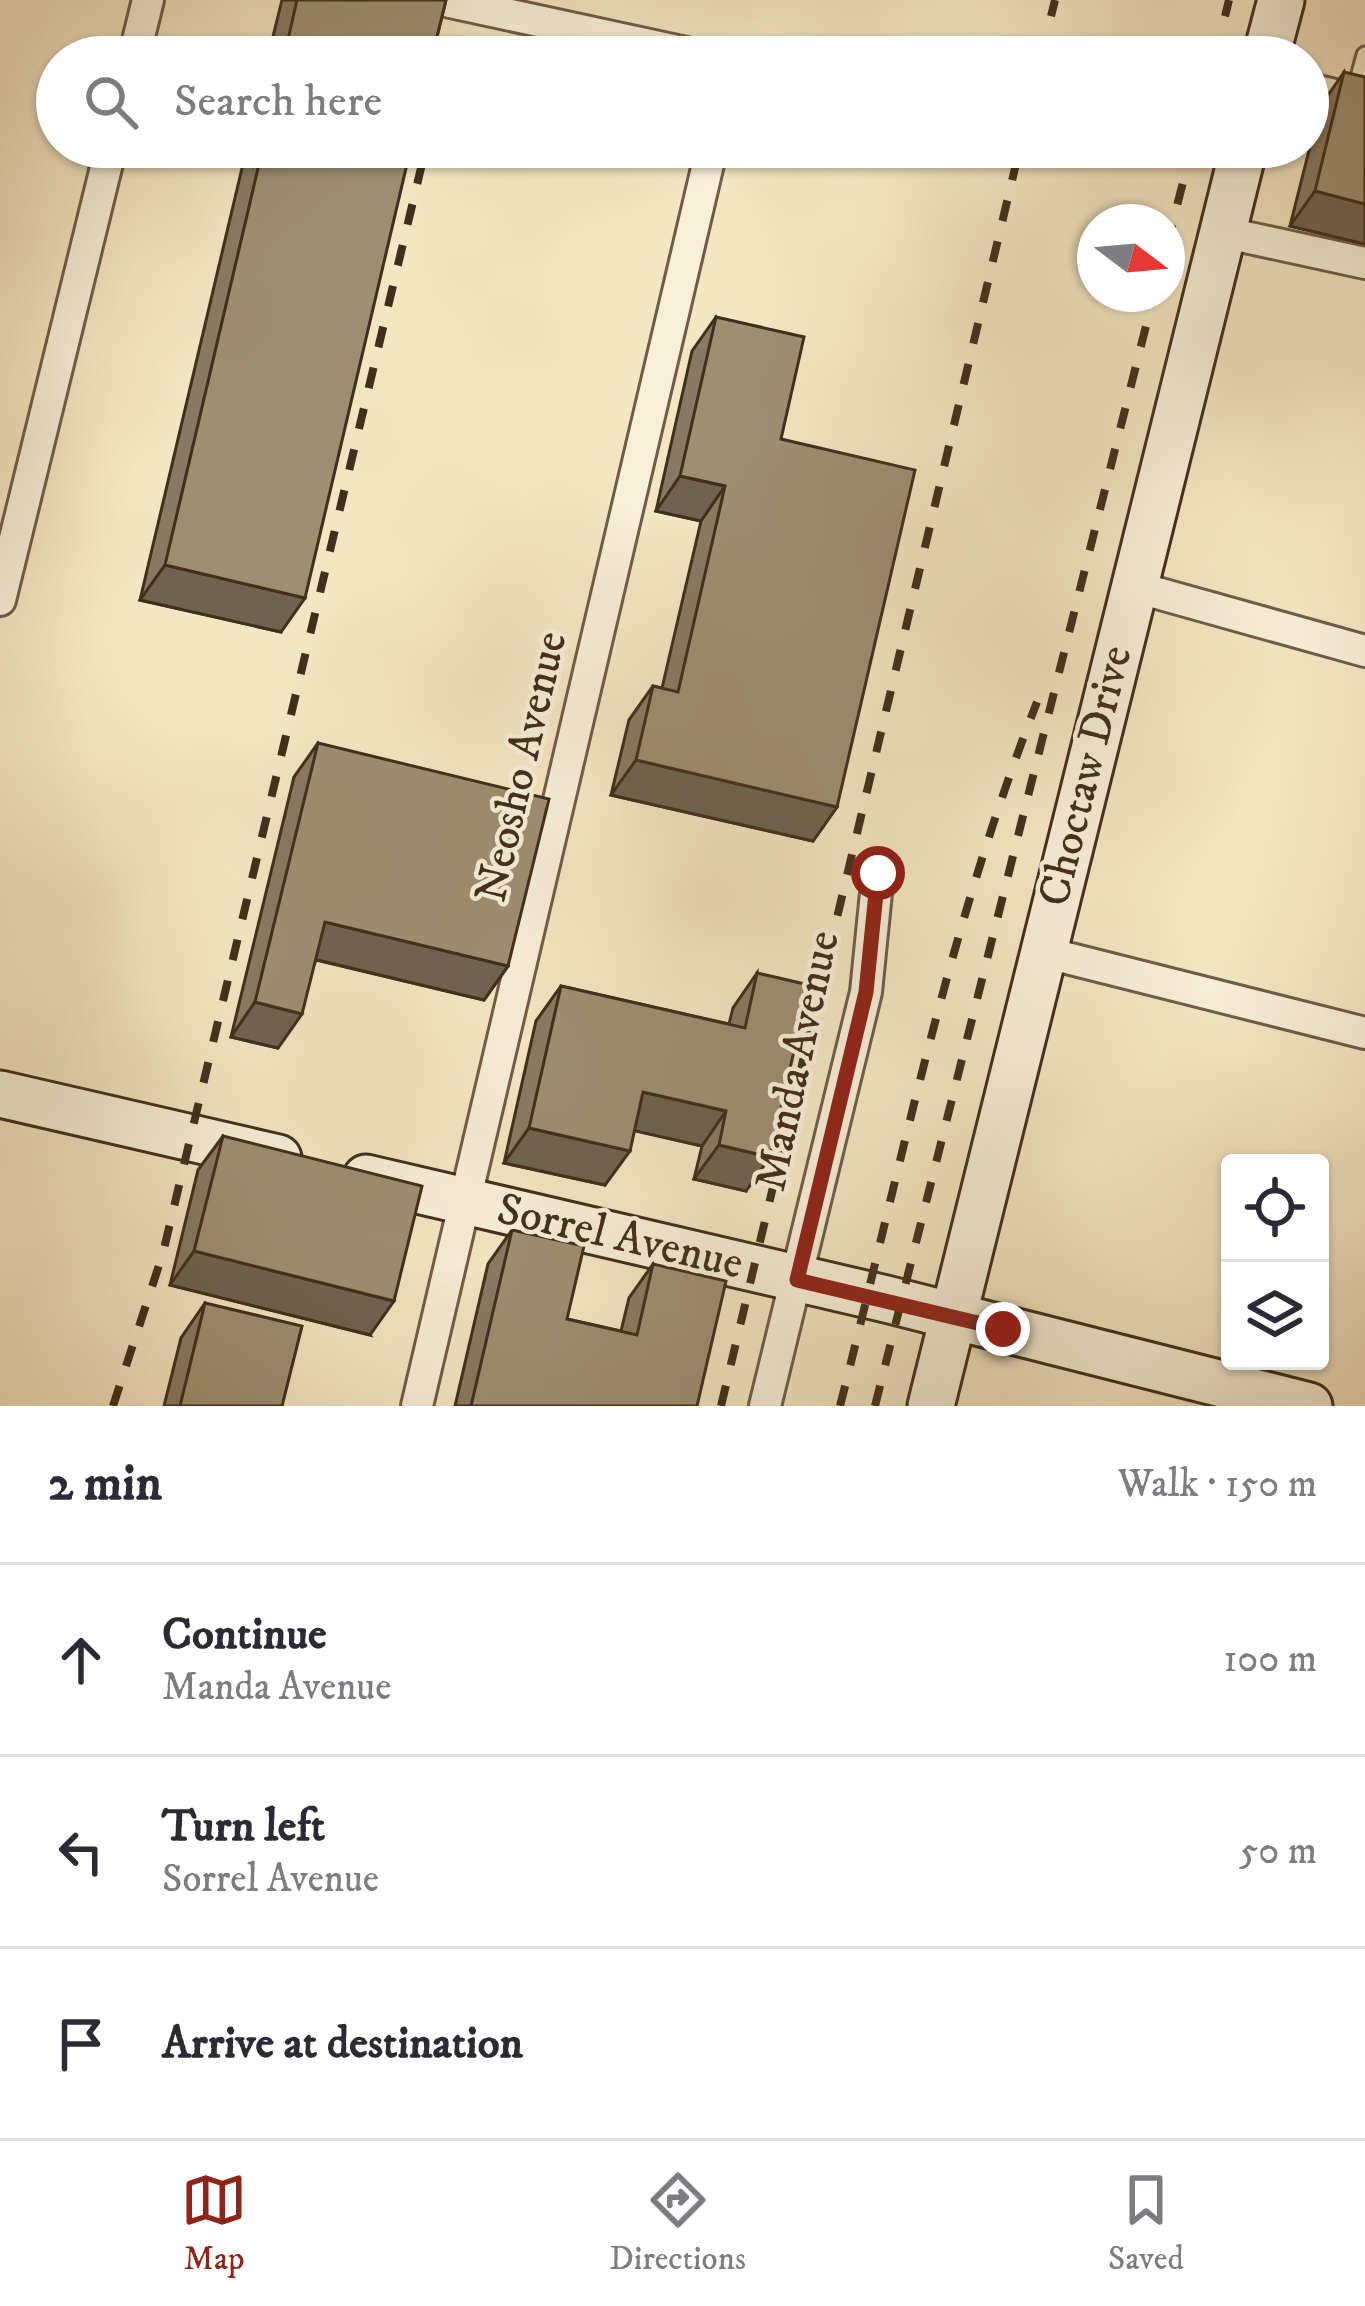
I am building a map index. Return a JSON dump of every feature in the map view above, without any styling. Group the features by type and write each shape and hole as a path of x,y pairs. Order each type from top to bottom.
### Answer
{"main road":[{"path":"1272,36 1281,0"},
{"name":"Choctaw Drive","path":"931,1406 1239,168"},
{"name":"Sorrel Avenue","path":"0,1094 953,1315 1309,1406"}],"street":[{"path":"139,36 148,0"},
{"path":"441,0 608,36"},
{"path":"0,600 106,168"},
{"name":"Neosho Avenue","path":"417,1406 707,168"},
{"path":"1222,232 1365,263"},
{"path":"1132,586 1365,651"},
{"name":"Manda Avenue","path":"765,1406 866,992 878,873"},
{"path":"1043,952 1365,1033"}],"lane":[{"path":"1329,86 1355,92 1365,55"}],"building":[{"path":"297,0 446,0 437,36 289,36"},
{"path":"1344,72 1365,77 1365,204 1315,191 1321,168 1329,168 1329,134"},
{"path":"258,168 406,168 305,598 165,565"},
{"path":"716,317 804,337 781,439 915,470 837,807 636,760 653,686 678,692 725,486 680,476"},
{"path":"318,743 549,799 508,966 325,922 302,1014 255,1002"},
{"path":"757,973 809,985 770,1157 719,1145 726,1111 643,1092 630,1151 529,1128 561,986 745,1028"},
{"path":"223,1136 422,1186 394,1301 194,1251"},
{"path":"512,1230 584,1246 567,1319 637,1335 653,1264 726,1281 697,1406 471,1406"},
{"path":"205,1303 302,1326 282,1406 180,1406"}],"railway":[{"path":"1046,36 1055,0"},
{"path":"1220,36 1229,0"},
{"path":"113,1406 163,1253 421,168"},
{"path":"721,1406 1015,168"},
{"path":"1177,204 1187,168"},
{"path":"875,1406 1149,312"},
{"path":"840,1406 951,962 1037,702"}],"route":[{"path":"878,873 866,992 797,1280 1003,1329"}]}
